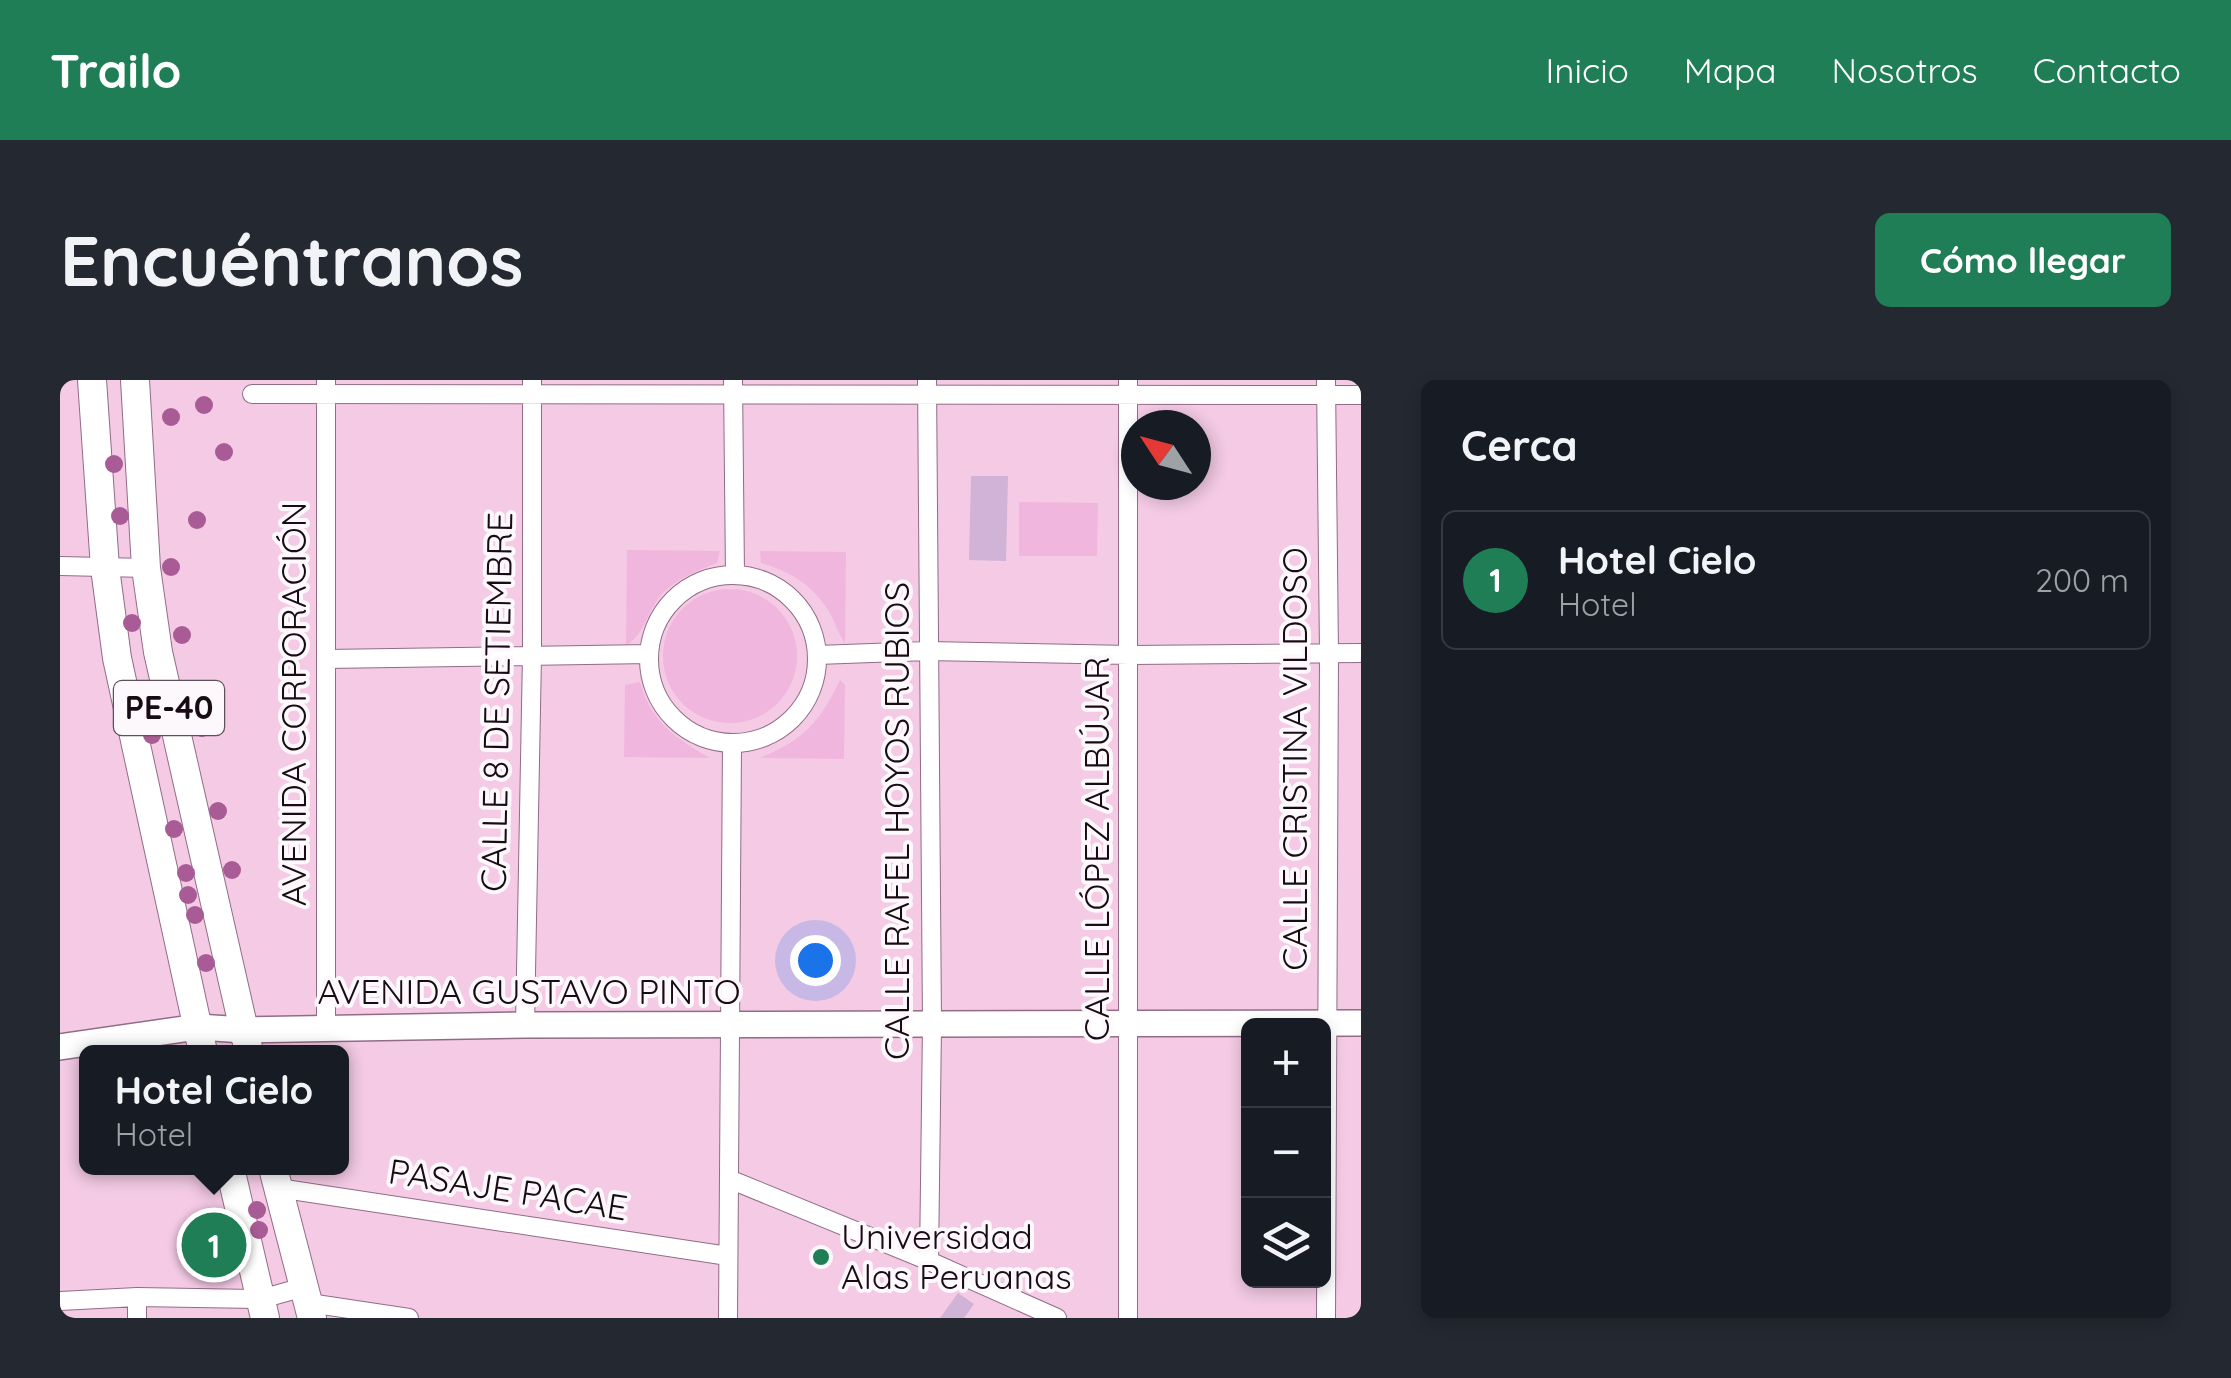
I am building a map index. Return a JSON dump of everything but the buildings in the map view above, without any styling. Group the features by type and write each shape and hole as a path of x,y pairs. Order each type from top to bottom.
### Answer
{"highway":[{"name":"PE-40","path":"92,380 105,568 116,658 200,1040"},
{"name":"PE-40","path":"136,380 146,568 166,692 246,1041"},
{"path":"232,1175 263,1308"},
{"path":"276,1178 308,1302"}],"main road":[{"name":"AVENIDA GUSTAVO PINTO","path":"112,1045 246,1041 326,1028 1241,1023"},
{"name":"AVENIDA GUSTAVO PINTO","path":"1331,1023 1361,1023"}],"street":[{"path":"252,394 326,387 927,387 1326,388 1361,395"},
{"name":"AVENIDA CORPORACIÓN","path":"326,387 326,1028"},
{"name":"CALLE 8 DE SETIEMBRE","path":"525,1025 532,387"},
{"path":"733,387 734,575"},
{"name":"CALLE RAFEL HOYOS RUBIOS","path":"927,387 932,1024 929,1261"},
{"name":"CALLE LÓPEZ ALBÚJAR","path":"1128,388 1128,1318"},
{"name":"CALLE CRISTINA VILDOSO","path":"1326,388 1328,1018"},
{"path":"60,566 146,568"},
{"path":"734,575 764,581 790,597 809,623 817,656 812,689 793,718 766,737 732,744 699,736 671,717 654,688 649,654 658,621 678,596 704,580 734,575"},
{"path":"817,656 927,651 1130,655 1361,653"},
{"path":"326,659 649,654"},
{"path":"728,1318 732,744"},
{"name":"CALLE CRISTINA VILDOSO","path":"1326,1318 1327,1108"},
{"name":"PASAJE PACAE","path":"276,1178 728,1256"},
{"path":"729,1179 1056,1318"},
{"path":"137,1297 138,1318"},
{"path":"60,1301 137,1297 263,1308 308,1302 409,1318"}],"shaded area":[{"path":"1019,502 1098,503 1097,556 1019,556"},
{"path":"627,550 720,551 717,563 681,579 662,594 638,635 626,645"},
{"path":"760,551 846,552 845,643 829,611 813,591 789,574 761,563"},
{"path":"730,589 756,594 778,608 792,630 797,656 792,682 778,704 756,718 730,723 704,718 682,704 668,682 663,656 668,630 682,608 704,594"},
{"path":"840,680 845,685 844,759 760,758 789,744 809,728"},
{"path":"640,682 651,708 666,728 710,758 624,757 625,685"}],"place":[{"name":"Hotel Cielo","path":"214,1245"},
{"name":"Universidad Alas Peruanas","path":"821,1257"}]}
